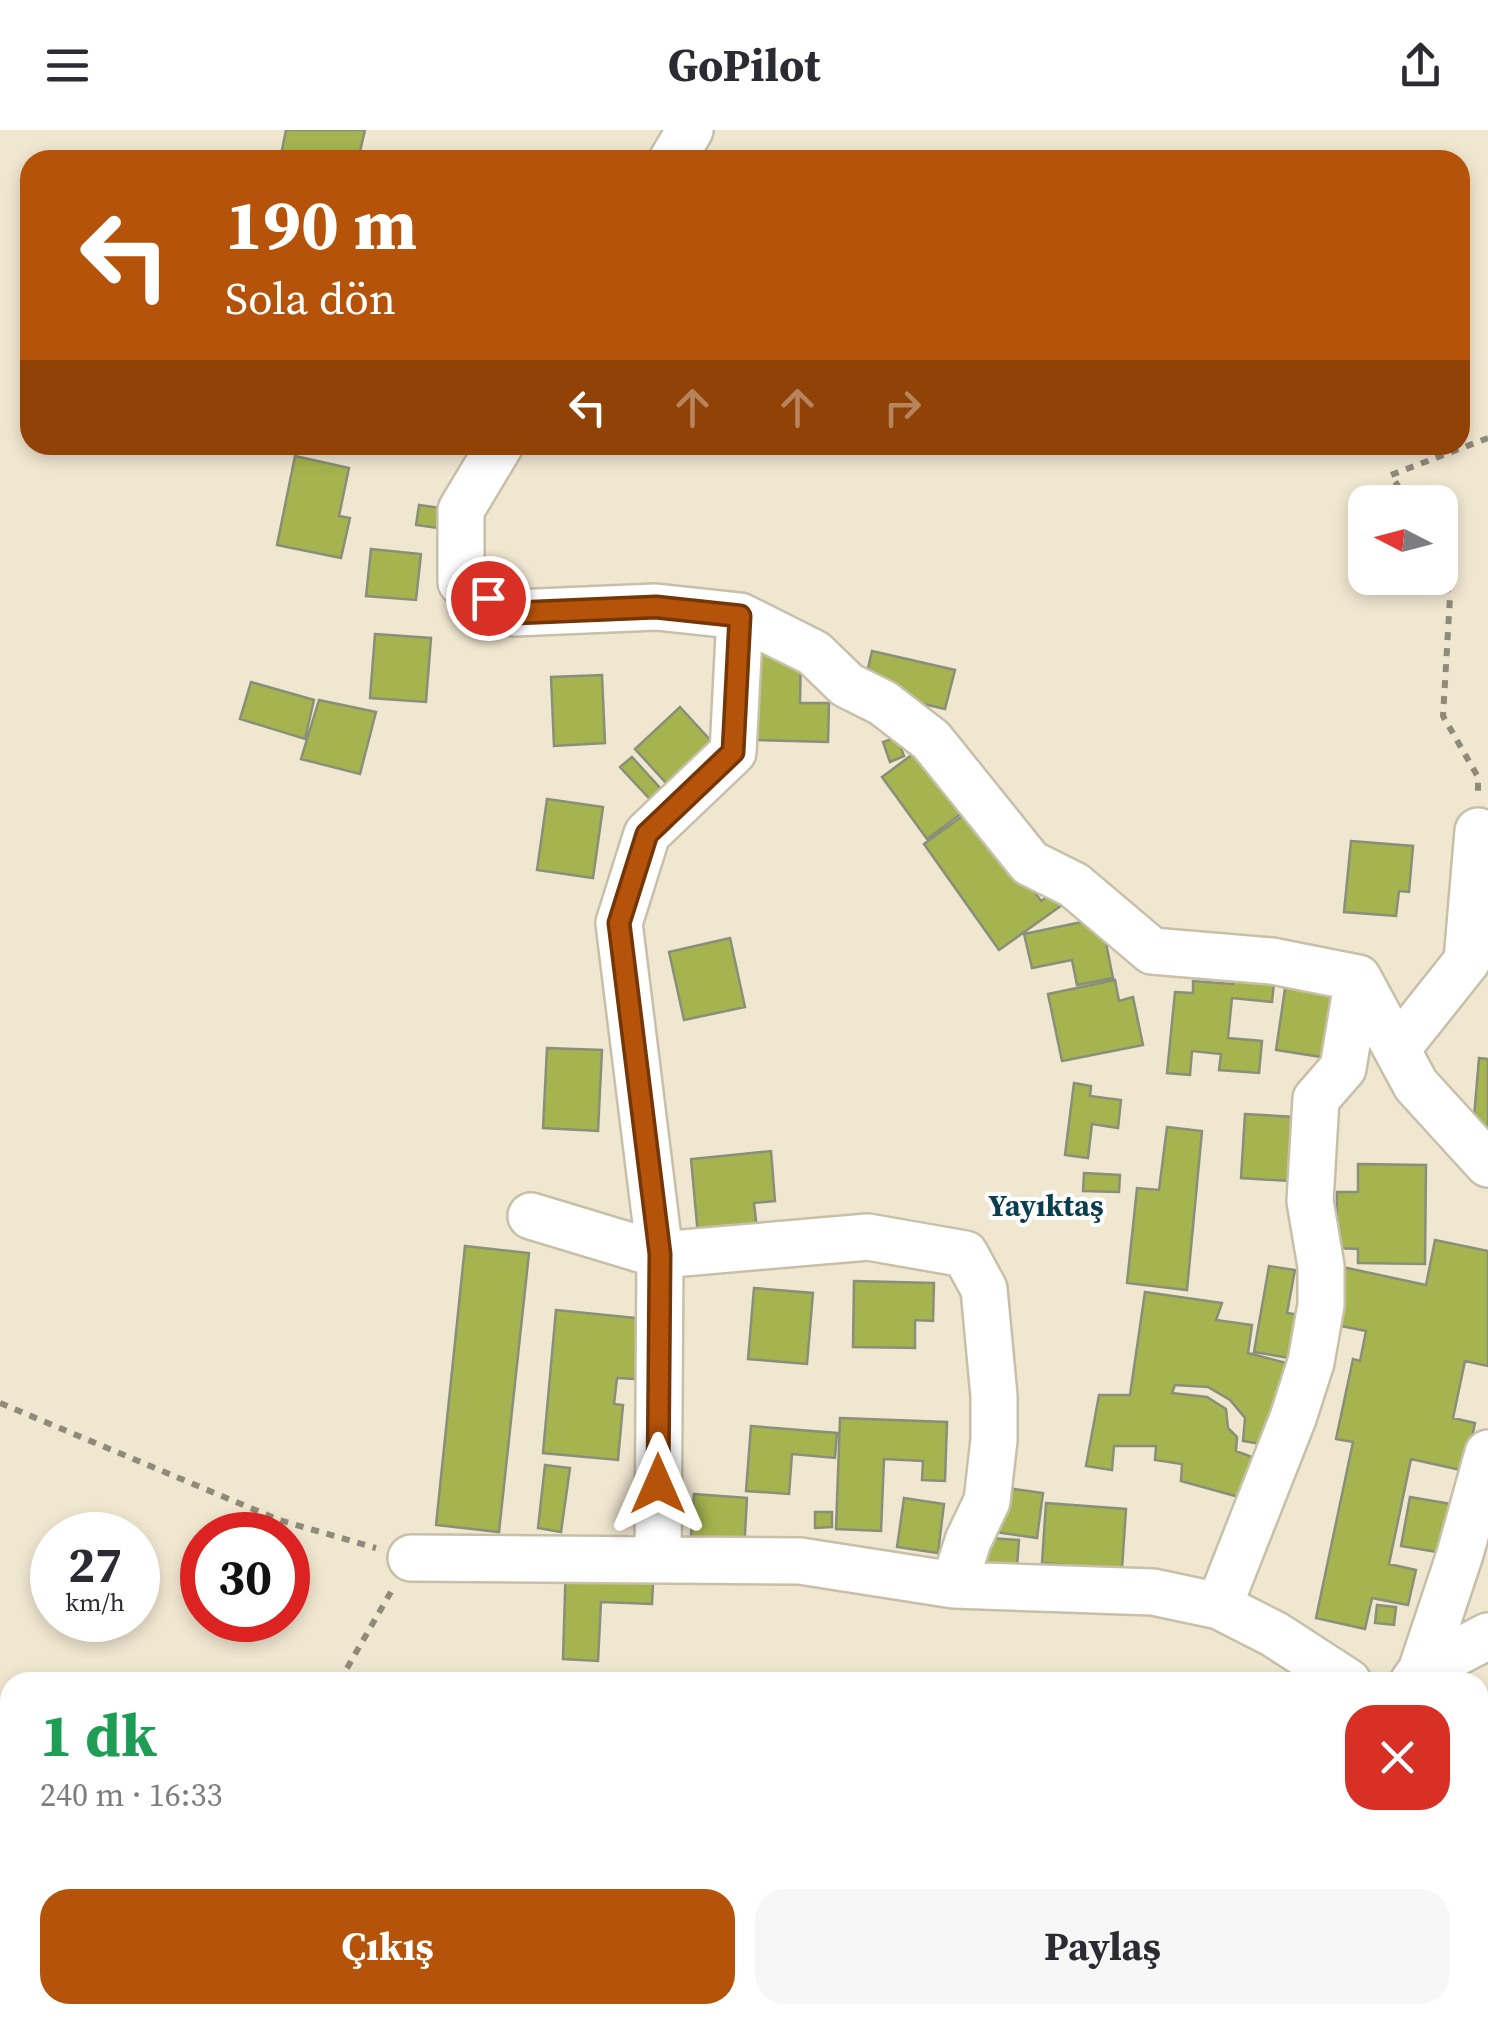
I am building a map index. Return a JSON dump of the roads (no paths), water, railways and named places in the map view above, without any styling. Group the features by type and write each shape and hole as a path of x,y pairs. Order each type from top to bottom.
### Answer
{"street":[{"path":"494,455 461,510 461,582 514,613 656,607 740,616 814,653 847,685 882,703 931,740 1030,864 1074,885 1152,951 1272,961 1358,978"},
{"path":"658,1560 660,1254 619,923 647,834 733,752 740,616"},
{"path":"1397,1049 1467,961 1478,831"},
{"path":"1358,978 1416,1084 1488,1164"},
{"path":"1219,1606 1311,1362 1320,1305 1321,1266 1310,1202 1316,1099 1343,1068 1358,978"},
{"path":"531,1216 660,1254 868,1236 964,1254 984,1289 994,1440 987,1501 968,1541 954,1585"},
{"path":"1419,1672 1460,1554 1488,1453"},
{"path":"410,1558 800,1561 954,1585 1153,1592 1219,1606 1274,1634 1333,1672"},
{"path":"1426,1672 1488,1636"}],"district":[{"name":"Yayıktaş","path":"1046,1205"}]}
